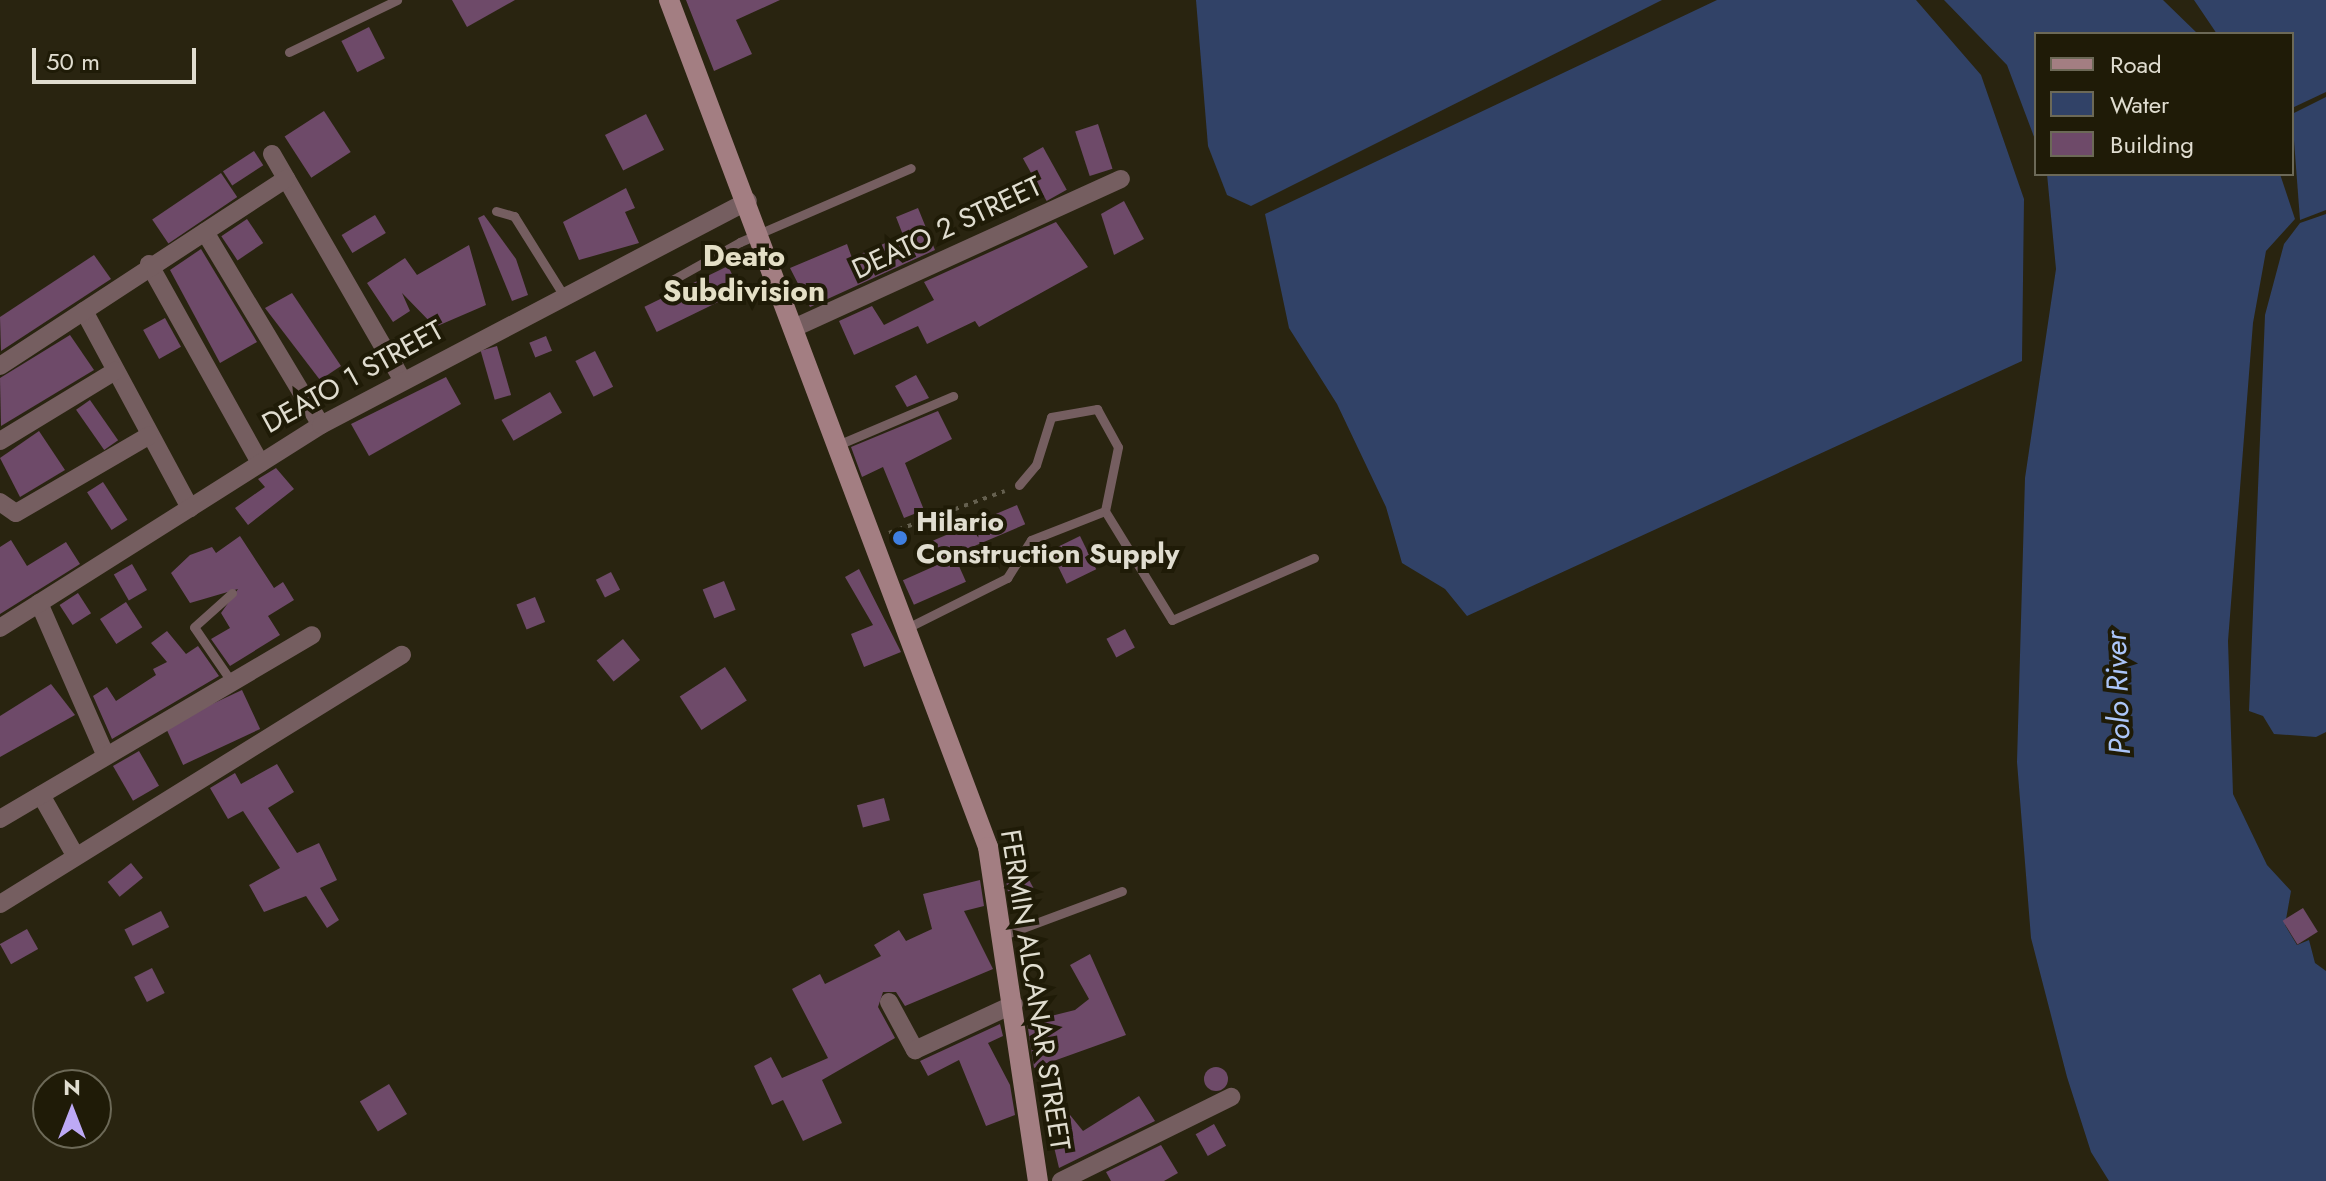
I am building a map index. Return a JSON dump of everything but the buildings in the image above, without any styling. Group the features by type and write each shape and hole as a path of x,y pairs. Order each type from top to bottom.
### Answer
{"main road":[{"name":"FERMIN ALCANAR STREET","path":"669,0 909,627 988,847 1014,1004 1038,1181"}],"street":[{"path":"272,154 402,379"},
{"path":"0,366 149,264 286,179"},
{"name":"DEATO 2 STREET","path":"796,327 1121,179"},
{"name":"DEATO 1 STREET","path":"0,628 321,425 402,379 748,201"},
{"path":"205,232 321,425"},
{"path":"149,264 260,463"},
{"path":"84,311 190,508"},
{"path":"0,441 115,371"},
{"path":"0,502 16,513 150,435"},
{"path":"39,603 105,754"},
{"path":"0,819 105,754 312,635"},
{"path":"0,904 402,655"},
{"path":"41,795 75,855"},
{"path":"889,1002 915,1050 1014,1004"},
{"path":"1061,1181 1231,1097"}],"lane":[{"path":"289,52 397,0"},
{"path":"667,283 760,233 911,168"},
{"path":"496,211 514,216 564,296"},
{"path":"840,444 953,396"},
{"path":"1019,485 1036,465 1051,417 1097,409 1118,447 1105,511 1172,620 1314,558"},
{"path":"909,627 1007,578 1031,540 1105,511"},
{"path":"231,681 194,627 232,593"},
{"path":"1001,936 1122,891"}],"path":[{"path":"875,538 1019,485"}],"water":[{"path":"1196,0 1662,0 1251,206 1227,195 1208,146"},
{"path":"1717,0 1916,0 1981,75 2024,199 2022,361 1467,616 1445,589 1402,563 1386,507 1337,404 1289,328 1265,214"},
{"path":"1944,0 2163,0 2196,32 2034,32 2034,137 2007,65"},
{"path":"2194,0 2326,0 2326,92 2294,107 2294,32 2216,32"},
{"path":"2326,97 2326,210 2300,220 2294,140 2294,113"},
{"name":"Polo River","path":"2047,176 2281,176 2295,219 2266,251 2253,323 2228,641 2233,794 2267,865 2291,891 2285,925 2297,945 2309,940 2315,963 2326,971 2326,1181 2109,1181 2091,1152 2067,1077 2031,938 2017,762 2025,478 2056,269"},
{"path":"2326,214 2326,732 2316,737 2274,734 2263,716 2249,711 2265,315 2284,244 2300,223"}],"place":[{"name":"Hilario Construction Supply","path":"900,538"}],"district":[{"name":"Deato Subdivision","path":"744,273"}]}
